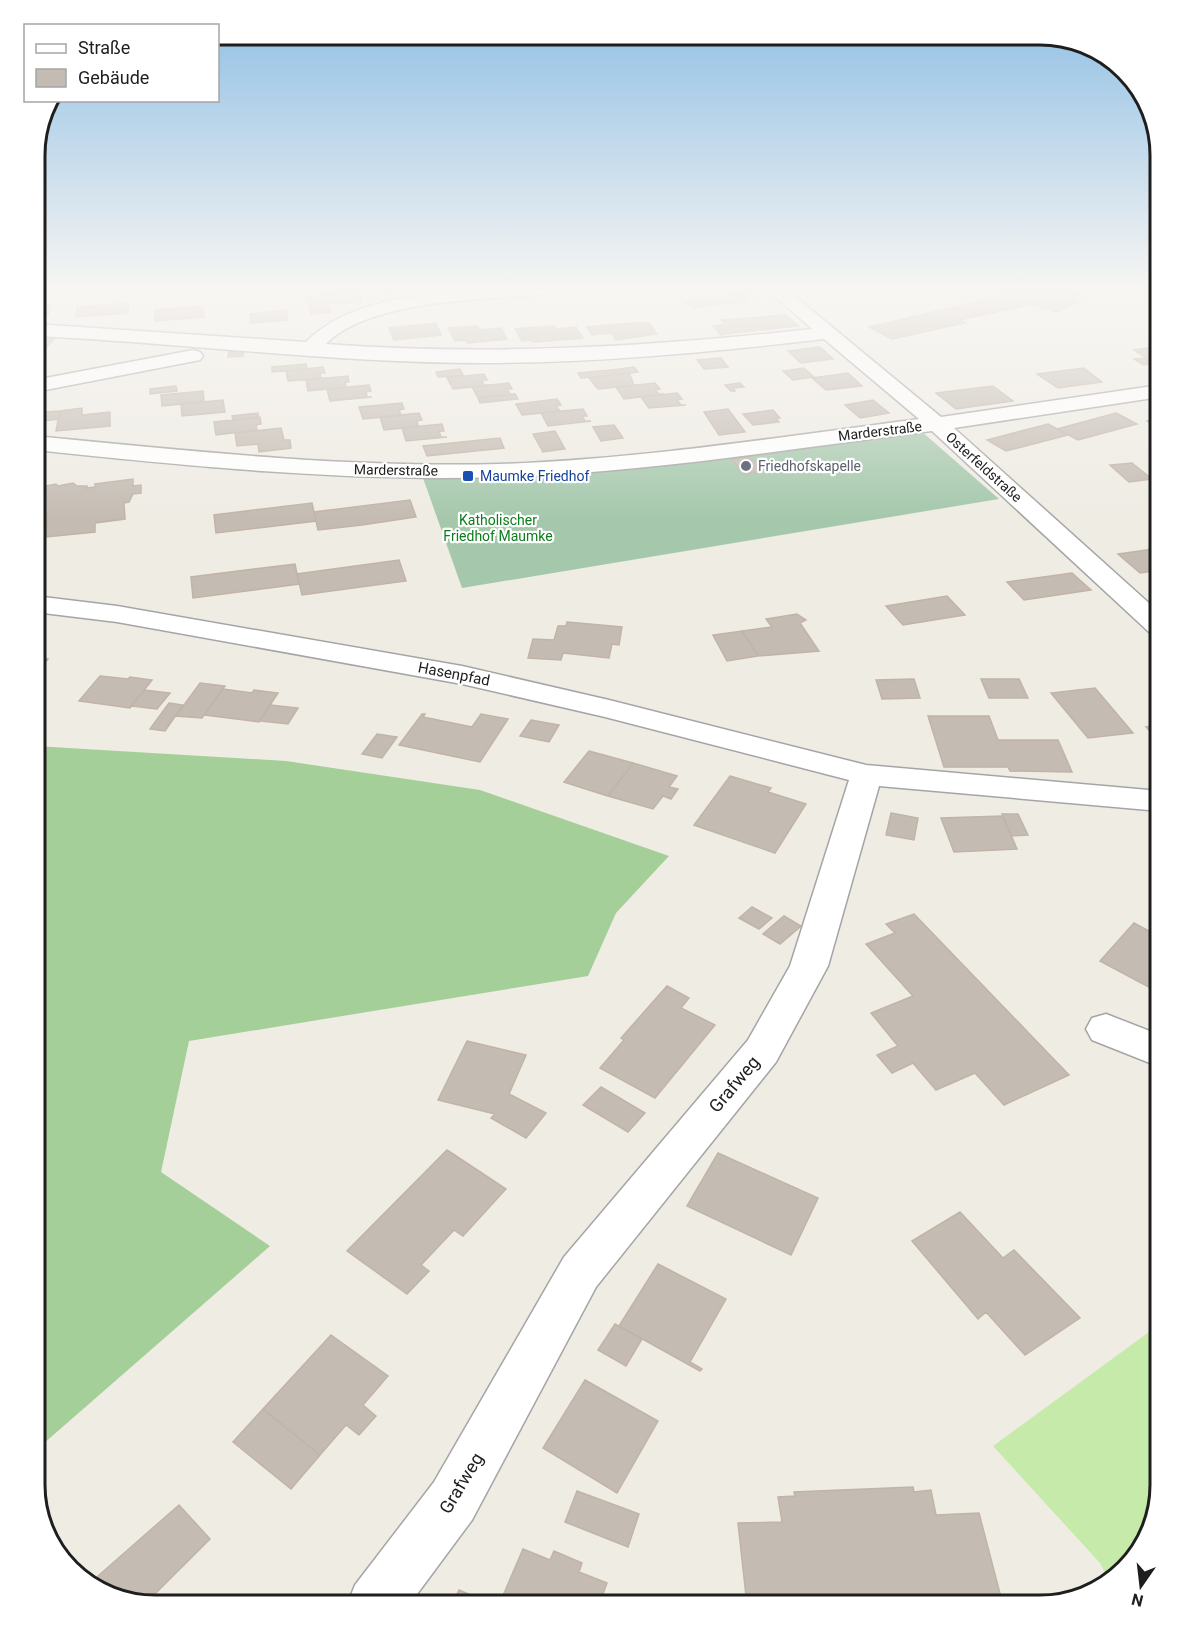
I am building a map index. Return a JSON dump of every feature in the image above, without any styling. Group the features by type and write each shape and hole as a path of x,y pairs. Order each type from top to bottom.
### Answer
{"street":[{"path":"45,384 136,366"},
{"name":"Osterfeldstraße","path":"866,366 936,423 1150,617"},
{"name":"Marderstraße","path":"45,444 295,466 452,471 615,463 936,423 1150,393"},
{"name":"Hasenpfad","path":"45,605 117,614 462,675 609,709 866,775"},
{"path":"866,775 1150,800"},
{"name":"Grafweg","path":"382,1595 453,1501 580,1272 762,1051 810,966 866,775"},
{"path":"1106,1029 1150,1047"}],"green space":[{"name":"Katholischer Friedhof Maumke","path":"921,431 999,499 462,588 423,478"},
{"path":"45,747 286,761 480,790 669,856 616,913 588,976 189,1041 161,1172 270,1246 45,1442"},
{"path":"1150,1331 1150,1484 1146,1513 1142,1527 1124,1556 1111,1556 1111,1569 1105,1573 1100,1563 993,1446"}],"building":[{"path":"306,366 307,369 272,372 272,367"},
{"path":"701,366 728,367 704,369"},
{"path":"323,367 325,373 320,373 321,378 326,378 288,381 286,371"},
{"path":"634,367 638,372 615,375 611,370"},
{"path":"804,368 814,377 793,380 783,371"},
{"path":"1084,368 1102,382 1058,388 1037,374"},
{"path":"460,369 463,375 438,377 436,372"},
{"path":"611,370 615,375 581,378 578,373"},
{"path":"629,373 634,385 638,385 598,389 589,378"},
{"path":"848,373 862,386 826,390 812,378"},
{"path":"484,374 487,380 482,380 484,385 490,385 453,389 447,378"},
{"path":"348,376 349,382 345,382 346,387 351,387 308,391 306,380"},
{"path":"509,383 512,389 507,389 510,394 515,394 478,398 472,387"},
{"path":"655,383 660,389 655,390 659,394 664,394 624,399 616,387"},
{"path":"740,383 744,387 733,388 735,391 731,391 725,385"},
{"path":"369,385 371,391 366,392 367,397 372,397 330,401 327,389"},
{"path":"176,386 177,391 150,394 150,389"},
{"path":"993,386 1013,401 956,409 936,393"},
{"path":"203,391 204,402 162,406 161,395"},
{"path":"677,393 682,399 677,400 681,405 686,405 649,408 641,397"},
{"path":"515,394 518,399 480,403 478,398"},
{"path":"557,399 561,405 556,406 560,411 564,411 522,415 516,404"},
{"path":"223,400 225,412 182,416 181,404"},
{"path":"873,400 889,413 860,418 845,405"},
{"path":"402,403 404,409 399,410 401,415 406,415 363,419 359,407"},
{"path":"82,408 82,415 110,412 110,426 56,431 60,411"},
{"path":"583,409 587,416 582,416 585,421 591,421 548,426 541,413"},
{"path":"728,409 745,432 719,435 704,412"},
{"path":"773,410 780,418 776,418 779,422 753,425 743,414"},
{"path":"60,411 59,419 45,421 45,412"},
{"path":"258,413 258,418 233,420 232,416"},
{"path":"419,413 422,420 417,421 418,426 424,426 384,430 380,417"},
{"path":"1116,413 1137,424 1078,440 1057,429"},
{"path":"260,417 261,424 256,425 257,430 216,435 214,422"},
{"path":"442,424 444,431 439,431 441,437 447,437 406,441 402,428"},
{"path":"1048,424 1068,435 1006,451 987,440"},
{"path":"614,425 623,438 601,441 593,427"},
{"path":"281,428 284,440 290,440 291,448 259,452 258,444 237,446 235,433"},
{"path":"555,431 565,449 543,452 533,434"},
{"path":"500,438 504,448 427,456 423,446"},
{"name":"Friedhofskapelle","path":"749,457 762,471 744,474 732,460"},
{"path":"1132,463 1150,479 1129,482 1110,465"},
{"path":"133,479 133,486 141,485 141,493 133,494 129,502 124,503 125,519 95,523 95,532 46,537 45,486 73,483 77,486 87,486 86,488 95,487 95,484"},
{"path":"410,500 416,517 318,530 314,512"},
{"path":"312,503 316,521 216,533 214,515"},
{"path":"1150,549 1150,572 1140,573 1118,554"},
{"path":"399,560 406,581 302,595 297,574"},
{"path":"295,564 299,584 193,598 191,577"},
{"path":"1072,573 1091,590 1024,600 1007,582"},
{"path":"947,596 965,615 903,625 886,606"},
{"path":"797,614 806,620 800,623 819,651 758,656 742,631 772,627 766,619"},
{"path":"567,622 622,627 619,645 612,644 609,658 563,653 561,660 528,658 533,639 554,640 558,626 566,626"},
{"path":"742,631 758,656 727,661 713,635"},
{"path":"100,676 152,680 130,708 79,701"},
{"path":"914,679 920,698 882,699 876,680"},
{"path":"981,679 1019,679 1028,698 989,698"},
{"path":"200,683 225,686 202,718 176,716"},
{"path":"1095,688 1133,733 1088,738 1051,693"},
{"path":"223,689 252,693 254,690 278,693 259,722 204,715"},
{"path":"144,690 170,693 157,709 131,706"},
{"path":"169,703 183,705 165,731 150,729"},
{"path":"270,705 298,708 288,724 260,721"},
{"path":"422,714 425,714 423,717 472,727 481,714 508,719 480,762 399,745"},
{"path":"928,716 989,716 998,740 1058,740 1072,772 1010,771 1008,767 944,767"},
{"path":"531,720 559,725 549,742 520,736"},
{"path":"377,734 397,737 382,758 362,754"},
{"path":"589,751 633,763 608,796 564,782"},
{"path":"633,763 677,776 669,787 678,789 671,799 663,796 653,809 608,796"},
{"path":"730,776 771,788 768,792 806,804 775,853 694,825"},
{"path":"891,813 918,818 914,840 886,835"},
{"path":"1002,814 1018,814 1028,835 1011,836"},
{"path":"1003,816 1017,849 954,852 941,818"},
{"path":"752,907 772,918 759,929 739,918"},
{"path":"914,914 1069,1075 1004,1105 975,1073 936,1090 913,1063 892,1073 877,1055 898,1046 871,1013 913,996 866,944 895,933 886,924"},
{"path":"784,916 801,926 780,944 763,934"},
{"path":"1134,923 1150,932 1150,988 1100,961"},
{"path":"667,986 689,998 681,1008 715,1025 655,1098 600,1068 624,1040 621,1038"},
{"path":"467,1041 526,1055 509,1094 546,1113 526,1138 491,1118 495,1114 438,1100"},
{"path":"601,1087 645,1113 628,1132 583,1105"},
{"path":"447,1150 506,1189 463,1236 454,1230 421,1265 429,1271 407,1294 347,1251"},
{"path":"718,1153 818,1198 791,1255 687,1206"},
{"path":"960,1212 1003,1258 1014,1250 1080,1318 1025,1355 986,1312 978,1319 912,1241"},
{"path":"658,1264 726,1299 690,1362 702,1369 700,1371 619,1326"},
{"path":"615,1324 642,1339 626,1366 598,1350"},
{"path":"331,1335 388,1376 363,1405 376,1416 359,1435 346,1425 320,1455 263,1409"},
{"path":"585,1380 658,1421 617,1493 543,1448"},
{"path":"263,1409 320,1455 291,1489 233,1442"},
{"path":"913,1487 914,1492 931,1490 936,1515 979,1513 1000,1595 746,1595 738,1523 782,1522 778,1497 795,1496 794,1492"},
{"path":"577,1491 639,1514 628,1547 565,1522"},
{"path":"179,1505 210,1539 154,1595 120,1589 96,1577"},
{"path":"523,1549 550,1560 554,1551 582,1563 579,1572 607,1583 603,1595 503,1595"},
{"path":"459,1590 471,1595 457,1595"}],"place":[{"name":"Friedhofskapelle","path":"746,466"},
{"name":"Maumke Friedhof","path":"468,476"}]}
